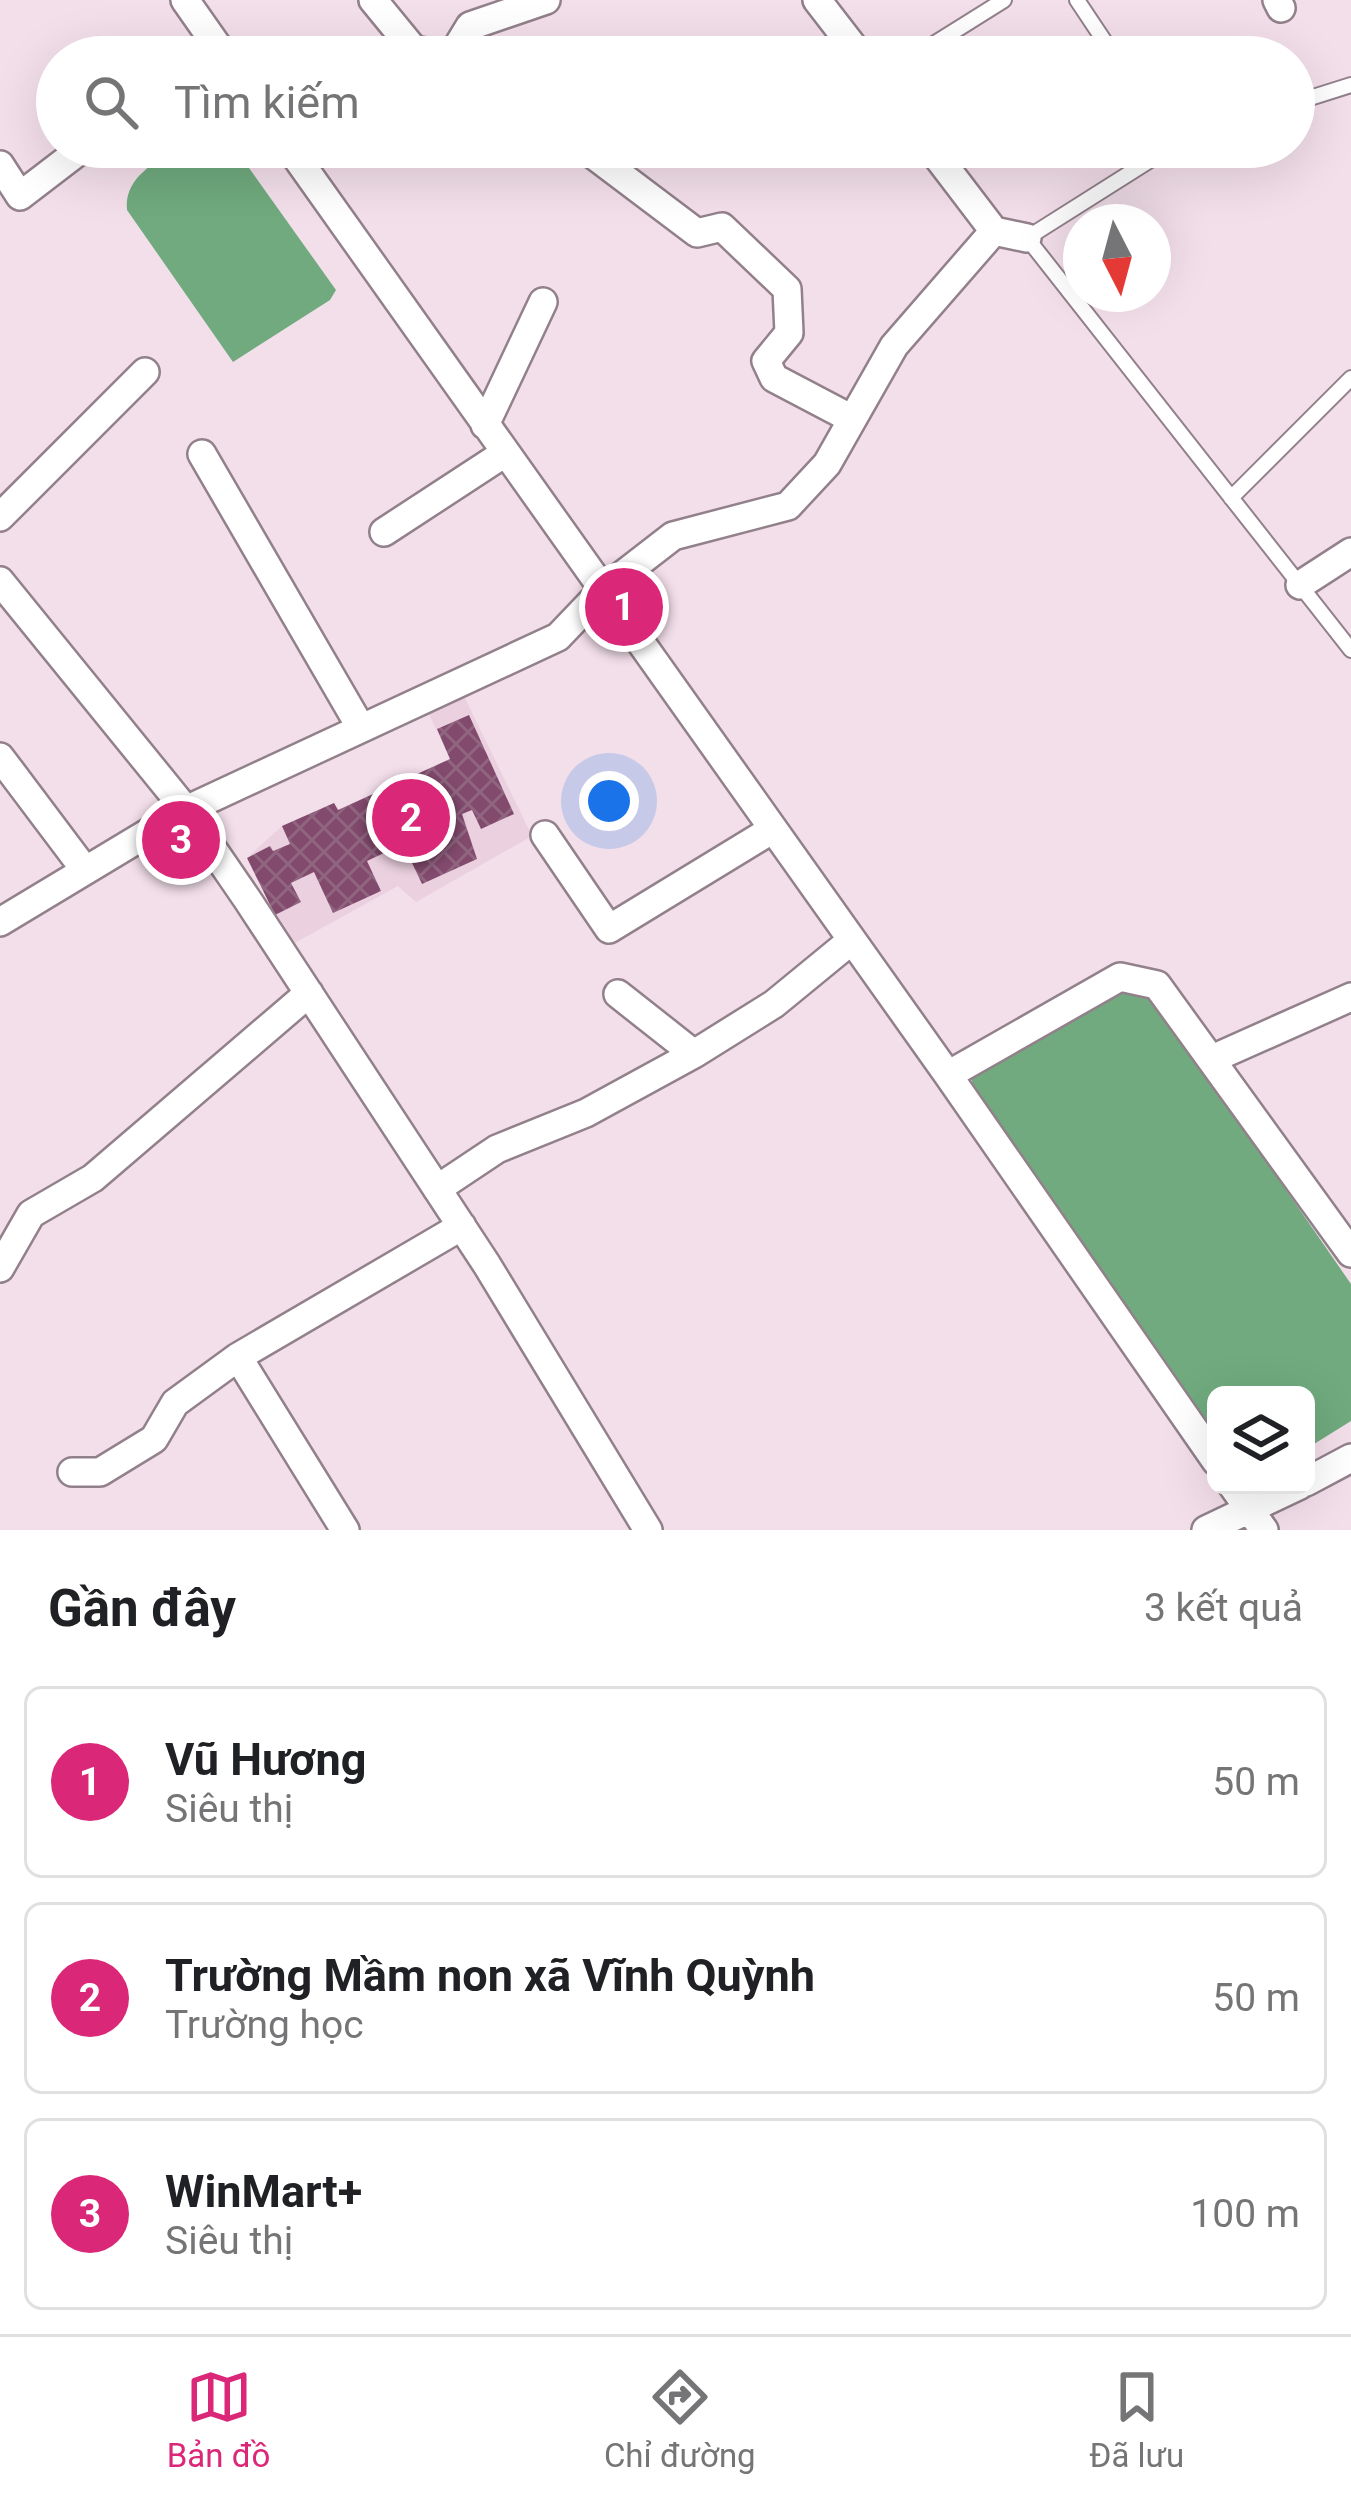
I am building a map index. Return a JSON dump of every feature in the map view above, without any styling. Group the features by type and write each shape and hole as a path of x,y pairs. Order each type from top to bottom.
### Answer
{"street":[{"path":"185,0 205,36"},
{"path":"373,0 398,36"},
{"path":"465,36 470,26 546,0"},
{"path":"817,0 845,36"},
{"path":"0,165 10,206 57,168"},
{"path":"312,168 485,425 949,1075 1207,1448"},
{"path":"611,168 697,233 722,227 787,289 789,333 766,361 774,377 853,419"},
{"path":"946,168 994,231 1027,238"},
{"path":"0,922 186,809 558,638 602,591 673,536 788,506 826,464 894,346 994,231"},
{"path":"485,425 544,302"},
{"path":"0,517 145,371"},
{"path":"384,532 505,453"},
{"path":"202,454 361,728"},
{"path":"1300,585 1351,552"},
{"path":"0,581 186,809 462,1226 649,1530"},
{"path":"0,757 85,870"},
{"path":"545,835 609,929 773,829"},
{"path":"437,1189 496,1149 586,1113 694,1054 774,1004 852,940"},
{"path":"949,1075 1120,977 1157,985 1351,1253"},
{"path":"0,1268 31,1214 93,1178 309,993"},
{"path":"618,994 694,1054"},
{"path":"1212,1059 1351,997"},
{"path":"72,1472 100,1472 154,1439 175,1403 238,1357 462,1226"},
{"path":"238,1357 345,1530"},
{"path":"1315,1477 1351,1458"},
{"path":"1238,1494 1257,1521"},
{"path":"1206,1530 1257,1521 1290,1494"}],"lane":[{"path":"947,36 1004,0"},
{"path":"1077,0 1101,36"},
{"path":"1315,96 1351,85"},
{"path":"1138,168 1027,238 1351,650"},
{"path":"1231,498 1351,378"}],"shaded area":[{"path":"148,168 249,168 336,290 330,300 233,362 127,210 135,181"},
{"path":"464,696 532,836 416,902 398,886 291,945 247,858 282,826 334,803 339,810 450,759 428,712"},
{"path":"1115,990 1144,990 1351,1284 1351,1421 1315,1443 1315,1386 1207,1386 1207,1424 976,1093 971,1078 983,1065"}],"building":[{"path":"469,715 514,814 481,829 472,810 462,814 477,859 422,884 403,844 367,861 381,891 333,913 314,872 291,883 301,902 275,915 247,858 270,846 273,851 290,844 282,826 334,803 338,810 450,759 437,729"}],"place":[{"name":"Vũ Hương","path":"624,607"},
{"name":"Trường Mầm non xã Vĩnh Quỳnh","path":"411,818"},
{"name":"WinMart+","path":"181,840"}]}
